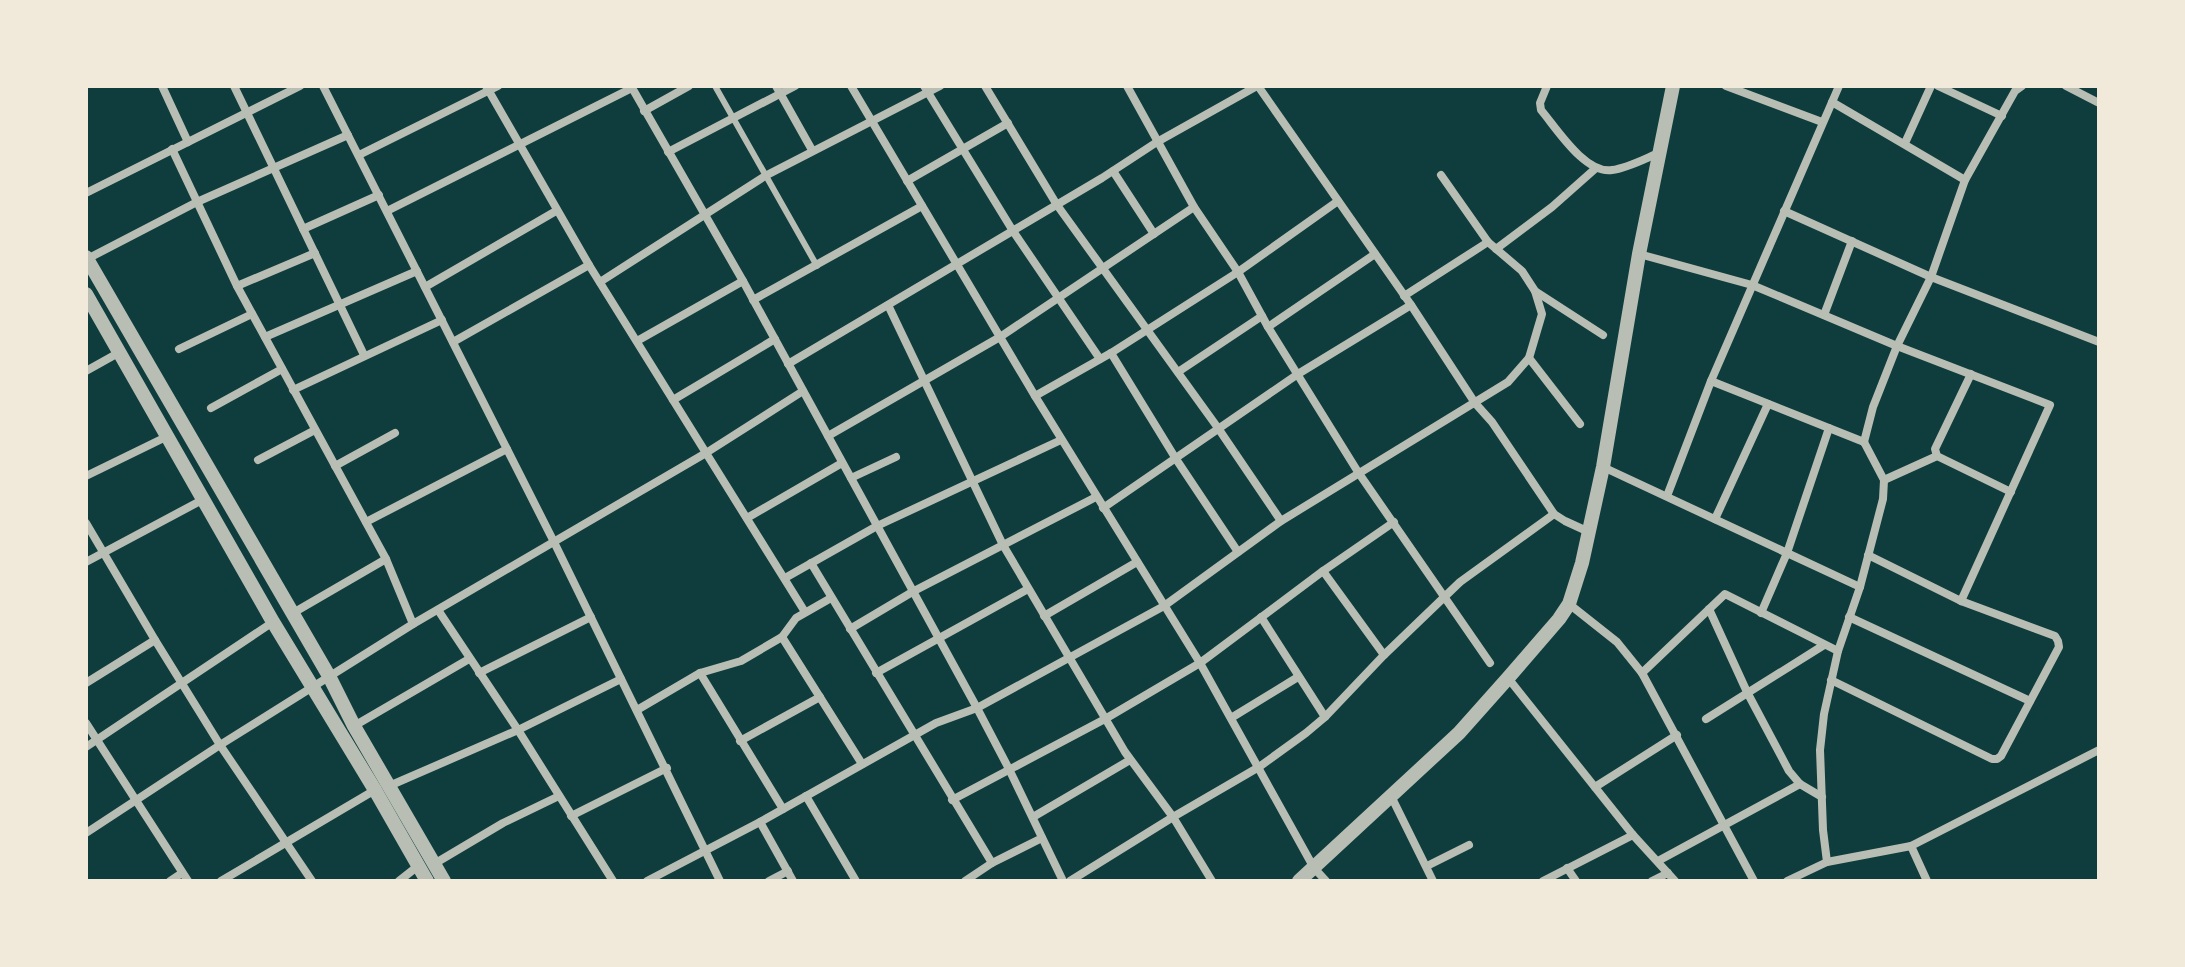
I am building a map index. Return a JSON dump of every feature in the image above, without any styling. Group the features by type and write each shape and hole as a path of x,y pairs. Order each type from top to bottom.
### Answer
{"street":[{"path":"162,86 188,142"},
{"path":"234,86 364,355"},
{"path":"86,193 300,86"},
{"path":"323,86 667,768 720,881"},
{"path":"644,111 689,86"},
{"path":"668,152 778,90 795,86"},
{"path":"851,86 1061,440 1200,663 1314,868 1326,881"},
{"path":"600,282 765,176 926,89 940,86"},
{"path":"985,86 1057,205 1281,521"},
{"path":"1127,86 1194,207 1238,272 1268,327 1358,472 1490,663"},
{"path":"788,364 1057,205 1157,142 1258,86 1554,514 1589,532"},
{"path":"1547,86 1540,103 1541,110 1585,161 1599,170 1614,170 1661,152"},
{"path":"1299,881 1459,733 1569,604 1603,467 1639,254 1673,86"},
{"path":"1726,86 1822,122"},
{"path":"1667,496 1711,381 1839,86"},
{"path":"1905,143 1931,86"},
{"path":"1938,86 2002,116"},
{"path":"1864,442 1873,407 1897,346 1931,277 1965,180 2015,91 2022,86"},
{"path":"2066,86 2099,103"},
{"path":"359,155 491,87 556,211 805,612"},
{"path":"387,211 632,87 914,591 1009,769 1063,881"},
{"path":"926,89 1013,231 1100,359"},
{"path":"778,90 812,150"},
{"path":"1832,102 1965,180"},
{"path":"907,181 1008,123"},
{"path":"348,135 197,202 87,258 329,676 427,881"},
{"path":"172,149 237,286 386,559 413,624"},
{"path":"1496,249 1552,207 1596,168"},
{"path":"1113,171 1154,234"},
{"path":"647,881 760,822 936,723 977,708 1164,606 1281,521 1508,382 1529,358 1542,314 1535,291 1522,271 1488,242 1441,175"},
{"path":"303,229 379,195"},
{"path":"1035,396 1111,353 1238,272 1338,201"},
{"path":"753,300 922,206"},
{"path":"828,436 1000,337 1194,207"},
{"path":"425,287 556,211"},
{"path":"1784,211 1931,277 2099,342"},
{"path":"1824,315 1852,241"},
{"path":"1404,296 1488,242"},
{"path":"237,286 315,253"},
{"path":"1268,327 1375,254"},
{"path":"1639,254 1752,285 1897,346 2050,405 1961,601"},
{"path":"453,342 589,265"},
{"path":"265,337 417,271"},
{"path":"637,341 743,281"},
{"path":"1535,291 1603,335"},
{"path":"87,297 312,687 444,881"},
{"path":"888,305 1003,545 1130,760 1173,817 1212,881"},
{"path":"1103,508 1298,374 1411,305"},
{"path":"179,349 252,314"},
{"path":"1178,372 1262,316"},
{"path":"293,390 442,320"},
{"path":"673,400 775,339"},
{"path":"86,371 120,352"},
{"path":"1111,353 1238,552"},
{"path":"1529,358 1580,424"},
{"path":"211,408 282,369"},
{"path":"1971,374 1935,449 1937,456 2011,492"},
{"path":"1711,381 1864,442 1884,480 1883,499 1860,587 1838,651 1824,714 1820,750 1827,862"},
{"path":"86,833 413,624 706,453 803,391"},
{"path":"1715,519 1768,404"},
{"path":"1761,613 1787,553 1829,428"},
{"path":"258,460 315,430"},
{"path":"335,466 395,433"},
{"path":"86,476 168,436"},
{"path":"785,578 877,526 1061,440"},
{"path":"366,522 507,449"},
{"path":"1884,480 1937,456"},
{"path":"851,478 896,457"},
{"path":"747,518 842,463"},
{"path":"1603,467 1860,587"},
{"path":"850,629 914,591 1096,497"},
{"path":"86,562 204,499"},
{"path":"1070,881 1259,767 1325,717 1460,582 1554,514"},
{"path":"952,800 1105,719 1200,663 1394,522"},
{"path":"86,523 220,745 308,880"},
{"path":"1831,680 1997,759 2059,647 2055,636 1961,601 1868,555"},
{"path":"293,613 386,559"},
{"path":"1044,616 1137,562"},
{"path":"811,563 992,863"},
{"path":"1323,571 1384,655"},
{"path":"876,673 1028,589"},
{"path":"1642,673 1725,594 1838,651"},
{"path":"637,710 700,673 741,661 782,637 796,618 831,598"},
{"path":"1569,604 1617,642 1642,673 1754,881"},
{"path":"1709,609 1747,692 1789,771 1800,784 1822,797"},
{"path":"438,610 613,881"},
{"path":"479,673 591,617"},
{"path":"1261,617 1325,717"},
{"path":"1849,617 2030,701"},
{"path":"86,747 273,622"},
{"path":"782,637 862,764"},
{"path":"86,683 155,640"},
{"path":"1706,719 1824,645"},
{"path":"354,726 469,659"},
{"path":"700,673 783,809"},
{"path":"1231,718 1298,677"},
{"path":"1508,678 1633,835 1675,881"},
{"path":"221,881 382,788 518,730 621,679"},
{"path":"740,741 820,697"},
{"path":"86,723 185,877 170,881"},
{"path":"1595,787 1677,735"},
{"path":"1790,880 1827,862 1911,846 2099,750"},
{"path":"1033,817 1130,760"},
{"path":"571,816 667,768"},
{"path":"1658,861 1800,784"},
{"path":"1391,795 1433,881"},
{"path":"434,864 503,823 559,796"},
{"path":"806,796 856,881"},
{"path":"760,822 793,881"},
{"path":"1543,881 1633,835"},
{"path":"965,881 992,863 1042,838"},
{"path":"1427,866 1469,845"},
{"path":"1911,846 1927,881"},
{"path":"399,881 418,866"},
{"path":"1567,868 1576,881"},
{"path":"769,881 788,871"},
{"path":"1652,881 1668,873"}],"lane":[{"path":"715,86 817,266"}]}
